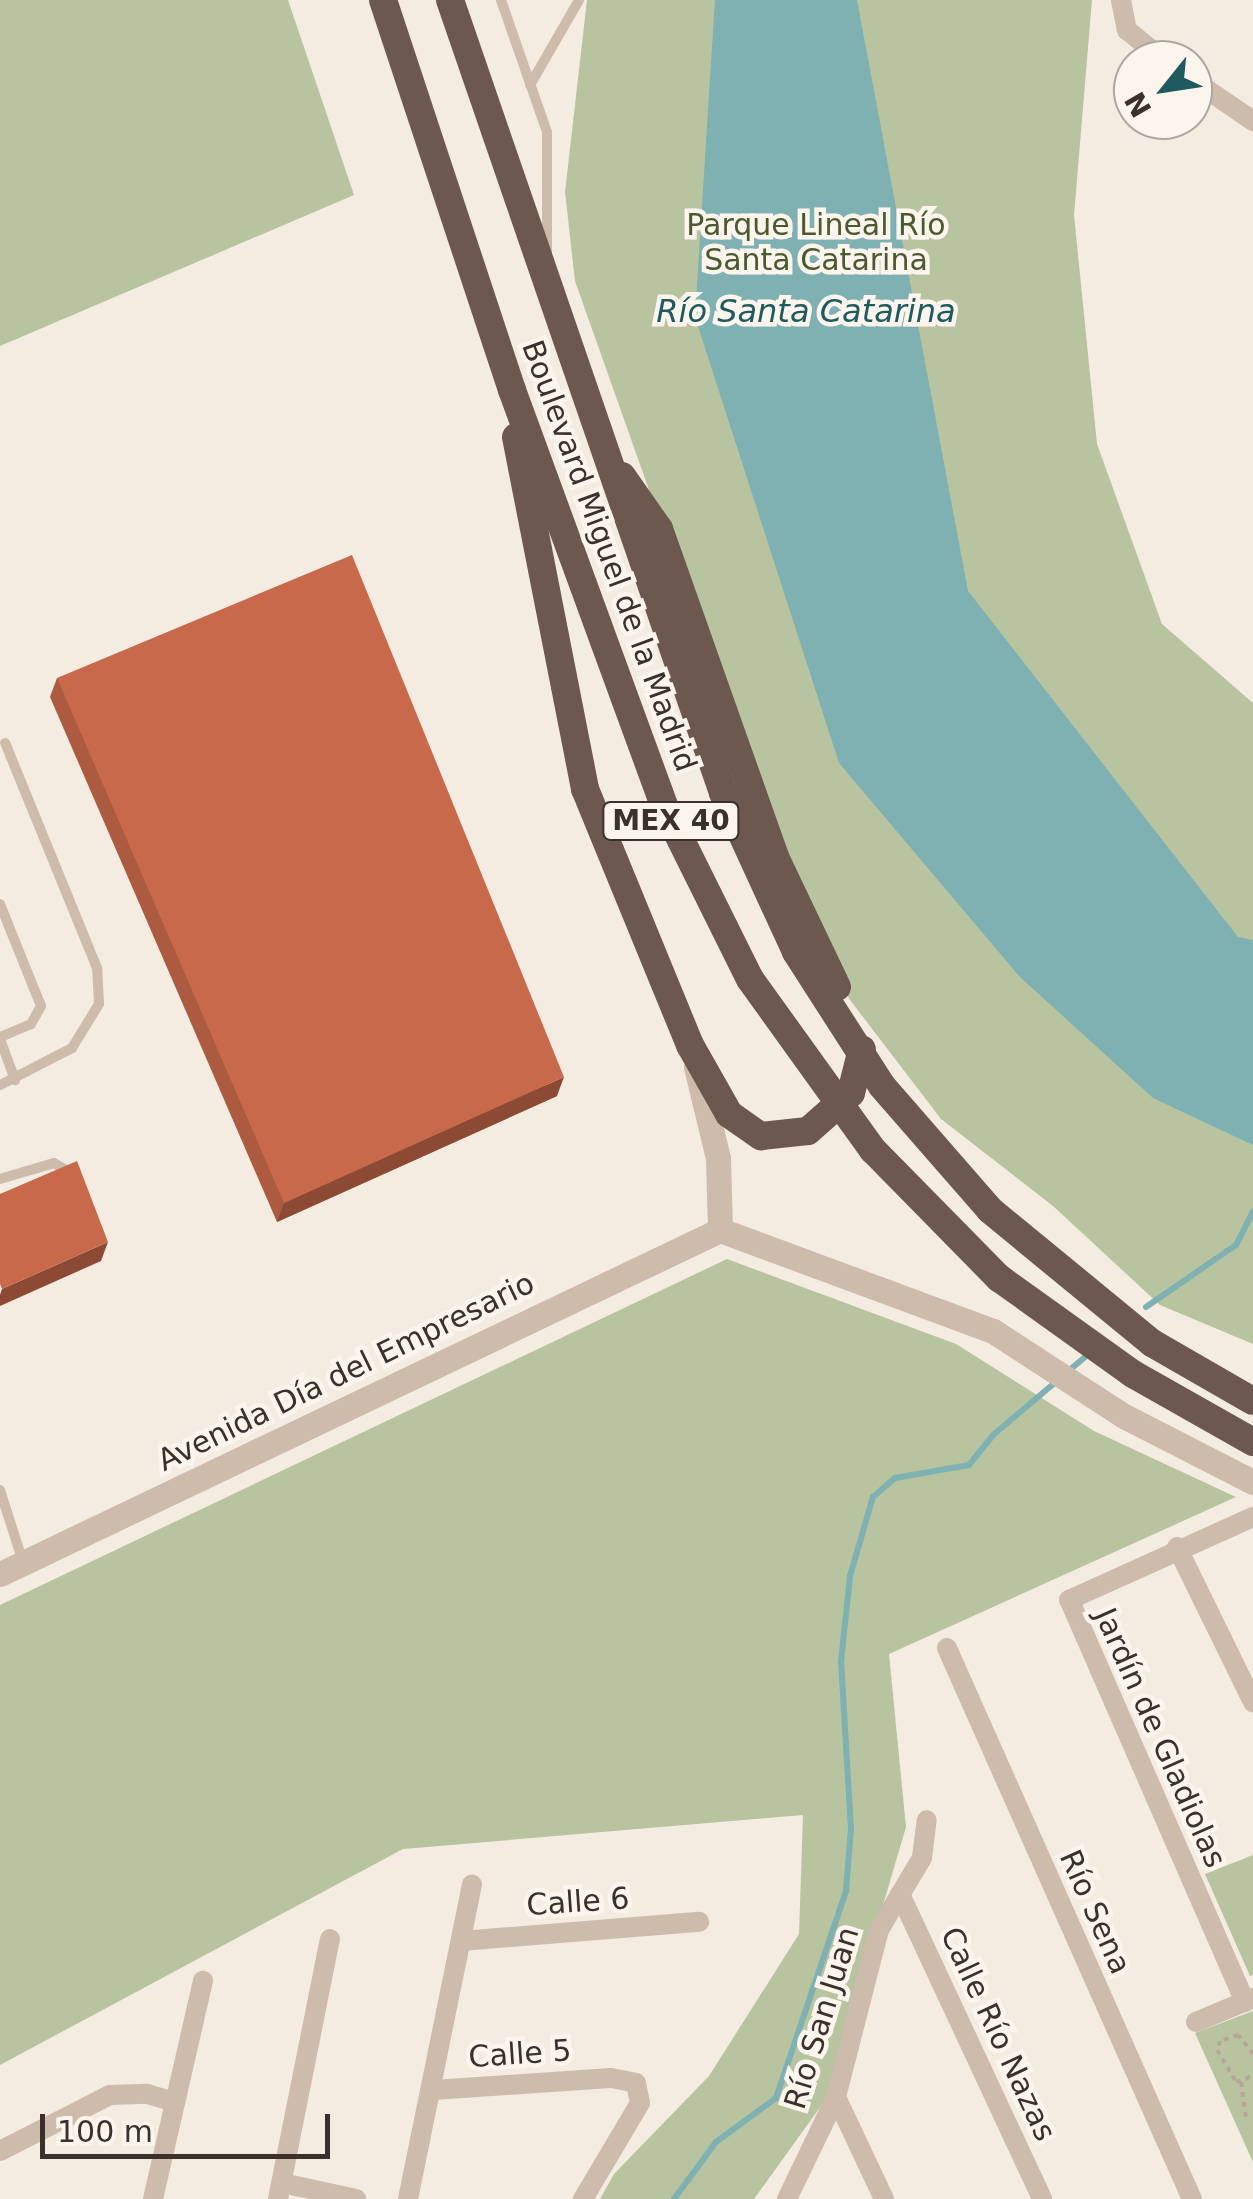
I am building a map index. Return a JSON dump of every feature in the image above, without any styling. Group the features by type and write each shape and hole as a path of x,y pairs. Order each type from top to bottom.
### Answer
{"highway":[{"name":"Boulevard Miguel de la Madrid","path":"383,0 512,390 666,808 750,980 824,1089 873,1150 999,1278 1133,1374 1253,1442"},
{"name":"Boulevard Miguel de la Madrid","path":"450,0 758,880 882,1086 990,1210 1080,1290 1206,1378 1253,1401"},
{"path":"512,390 517,447 576,758 690,1045 729,1114 753,1134 796,1135 840,1108 862,1063 856,1024 775,857 660,530 614,468"}],"street":[{"path":"1121,0 1127,30 1136,40"},
{"path":"1213,94 1253,121"},
{"path":"690,1045 718,1158 720,1230 993,1331 1124,1416 1253,1482"},
{"name":"Avenida Día del Empresario","path":"11,1568 720,1230"},
{"path":"1253,1517 1177,1547 1248,1680 1253,1702"},
{"name":"Jardín de Gladiolas","path":"1177,1547 1072,1595 1069,1608 1249,2000"},
{"name":"Río Sena","path":"947,1648 1192,2199"},
{"name":"Río San Juan","path":"787,2199 836,2096 864,1979 894,1902 922,1858 926,1820"},
{"path":"408,2199 434,2090 472,1884"},
{"name":"Calle Río Nazas","path":"894,1902 1042,2199"},
{"name":"Calle 6","path":"462,1941 699,1922"},
{"path":"330,1940 280,2191 356,2199"},
{"path":"154,2199 203,1981"},
{"path":"1196,2022 1249,2000"},
{"name":"Calle 5","path":"434,2090 611,2078 636,2083 640,2103 584,2199"},
{"path":"0,2151 110,2094 148,2094 174,2102"},
{"path":"836,2096 884,2199"}],"lane":[{"path":"501,0 547,132 547,276"},
{"path":"530,84 579,0"},
{"path":"0,1085 72,1048 99,1004 97,968 5,743"},
{"path":"0,904 42,1006 31,1024 0,1038 15,1080"},
{"path":"0,1179 54,1163 66,1166 82,1192"},
{"path":"0,1490 11,1568"}],"path":[{"path":"1241,2082 1228,2075 1220,2041 1238,2034 1253,2054"},
{"path":"1241,2082 1253,2076"},
{"path":"1241,2082 1246,2118"}],"green space":[{"path":"0,0 288,0 354,195 0,346"},
{"name":"Parque Lineal Río Santa Catarina","path":"587,0 1092,0 1074,215 1097,444 1162,624 1253,703 1253,1344 1160,1305 1053,1206 941,1119 850,1000 795,902 575,281 565,192"},
{"path":"727,1259 956,1344 1094,1431 1236,1497 889,1654 906,1827 826,2099 754,2199 600,2199 614,2174 709,2076 799,1934 803,1815 403,1849 0,2065 0,1605"},
{"path":"1253,1855 1253,1975 1250,1976 1205,1874"},
{"path":"1253,2011 1253,2162 1195,2033"}],"water":[{"name":"Río Santa Catarina","path":"715,0 857,0 968,591 1238,937 1253,940 1253,1145 1153,1098 1020,977 839,763 695,317"}],"building":[{"path":"352,555 564,1077 284,1203 57,678"},
{"path":"77,1161 108,1242 2,1289 0,1194"}],"waterway":[{"path":"1146,1307 1236,1245 1253,1211"},
{"path":"1066,1373 1091,1352"},
{"path":"674,2199 716,2142 776,2098 846,1891 851,1829 841,1662 850,1576 873,1497 895,1478 969,1465 993,1435 1057,1381"}]}
